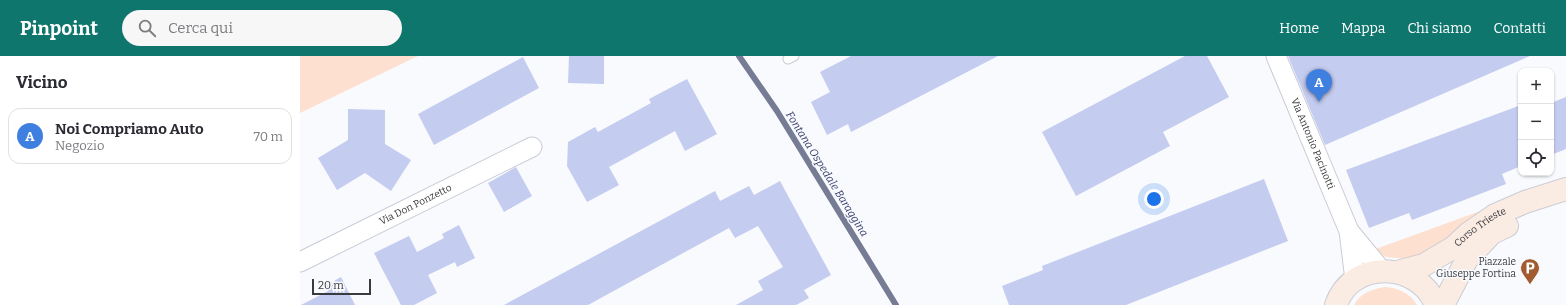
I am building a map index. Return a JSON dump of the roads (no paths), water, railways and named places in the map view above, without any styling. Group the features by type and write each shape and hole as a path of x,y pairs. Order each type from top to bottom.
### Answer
{"main road":[{"name":"Corso Trieste","path":"1355,280 1367,274 1424,265 1454,246 1469,232 1495,215 1525,202 1566,189"},
{"name":"Corso Trieste","path":"1443,305 1467,258 1492,232 1538,212 1566,202"},
{"path":"1390,271 1412,277 1424,286 1434,299 1436,305"},
{"path":"1333,303 1355,280"}],"street":[{"name":"Via Antonio Pacinotti","path":"1276,56 1349,231 1355,280"},
{"name":"Via Don Ponzetto","path":"300,262 532,147"},
{"name":"Via Antonio Pacinotti","path":"1349,231 1390,271"}],"waterway":[{"name":"Fontana Ospedale Baraggina","path":"739,56 777,111 896,305"}],"place":[{"name":"Noi Compriamo Auto","path":"1319,102"},
{"name":"Piazzale Giuseppe Fortina","path":"1530,285"}]}
